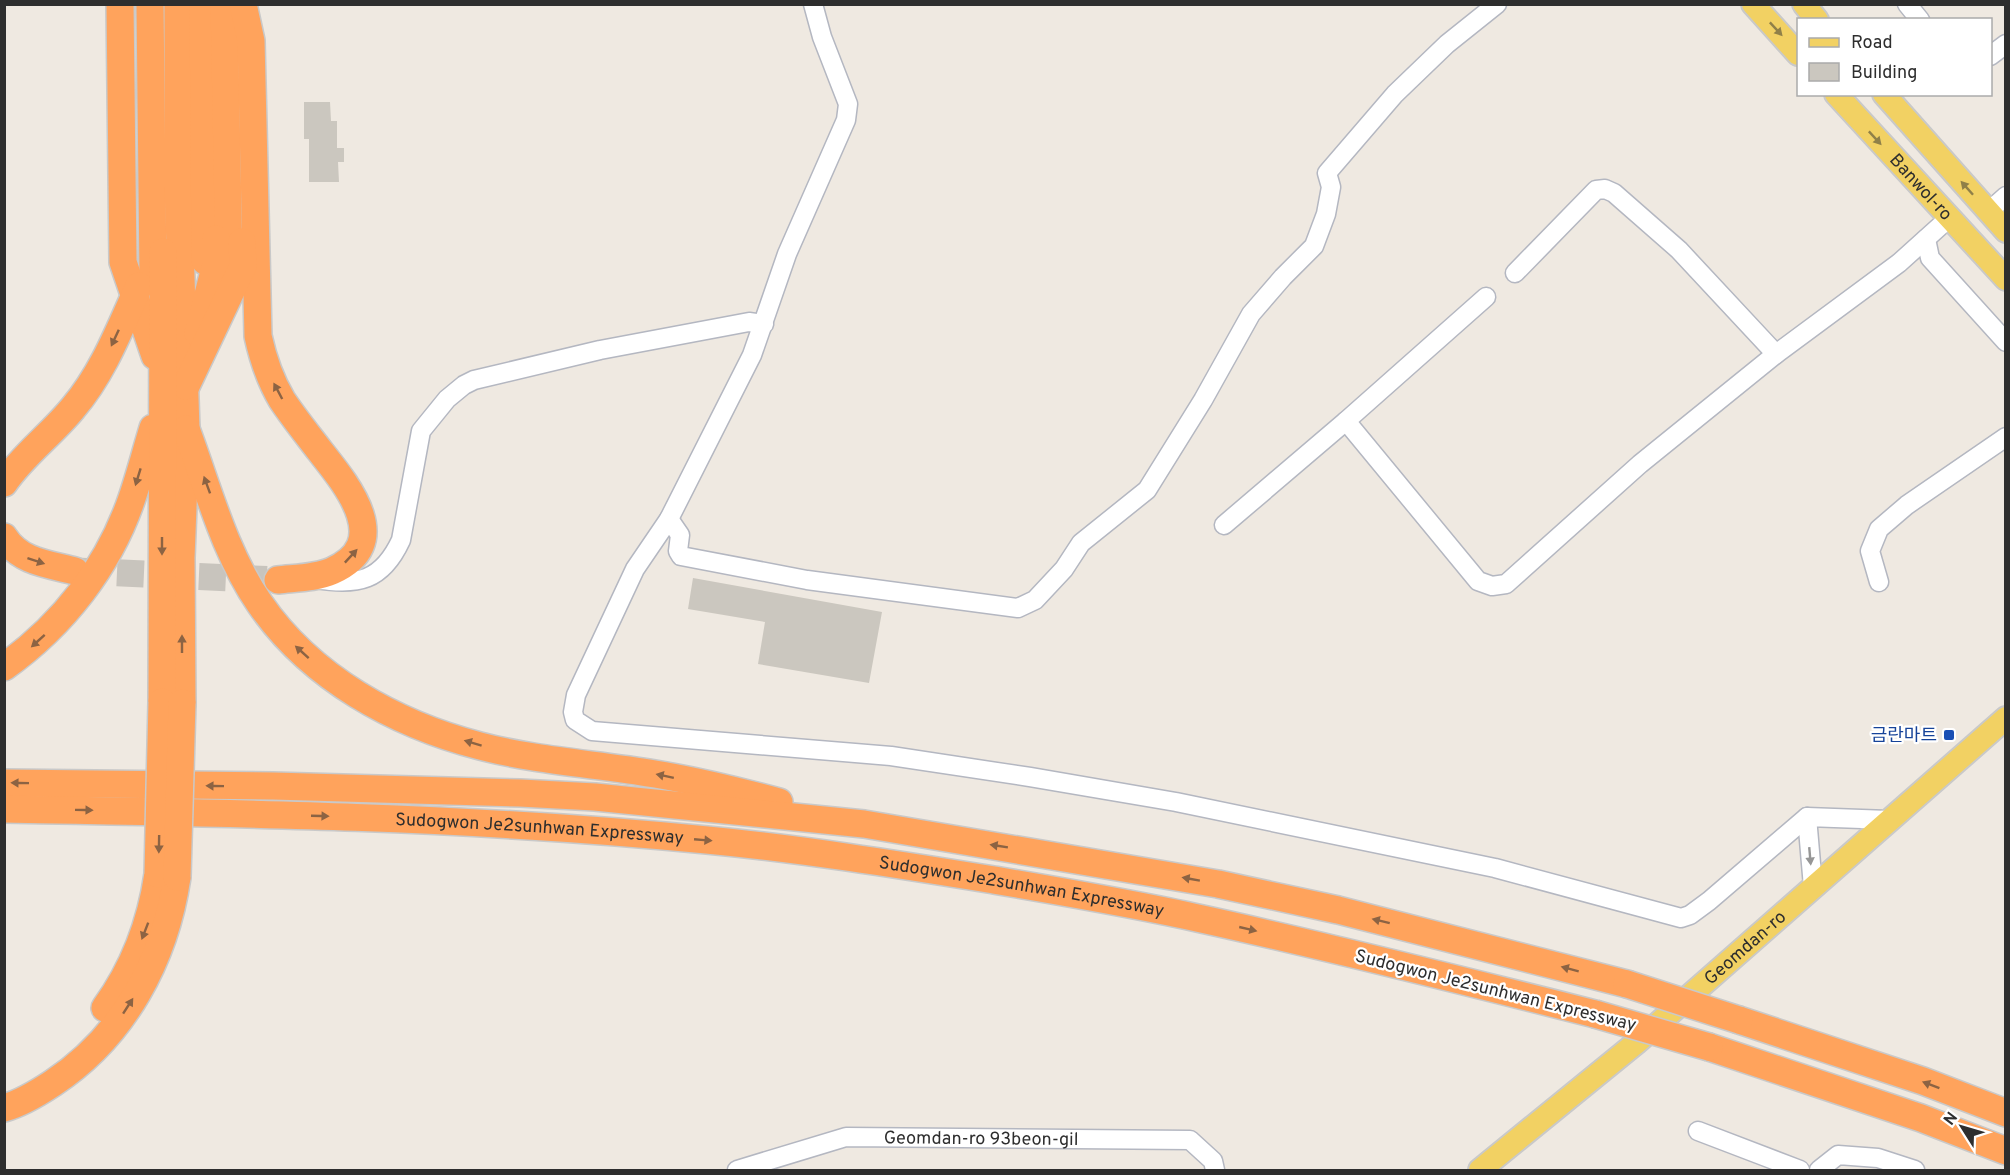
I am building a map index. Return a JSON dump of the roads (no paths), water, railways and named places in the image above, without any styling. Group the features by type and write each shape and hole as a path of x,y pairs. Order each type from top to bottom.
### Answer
{"highway":[{"path":"120,4 123,262 143,276"},
{"path":"136,4 135,243 162,374 173,395 233,556 259,603 286,638 328,675 366,700 434,731 481,746 531,756 656,774 743,792 864,824"},
{"path":"150,4 143,276 162,374"},
{"path":"161,4 162,374"},
{"path":"4,1108 38,1094 67,1074 89,1054 126,1011 146,976 165,933 172,909 168,875 172,702 173,395 178,187 178,4"},
{"path":"173,395 194,266 189,4"},
{"path":"173,395 205,267 203,4"},
{"path":"173,395 216,264 213,4"},
{"path":"4,667 41,639 66,612 92,579 110,549 230,263 224,4"},
{"path":"173,395 243,266 238,4"},
{"path":"243,4 251,41 258,336 264,364 281,398 356,500 364,530 360,546 349,560 332,571 291,578"},
{"path":"4,483 89,389 104,362 163,227"},
{"path":"172,702 186,429"},
{"path":"4,537 21,555 36,562 75,571"},
{"name":"Sudogwon Je2sunhwan Expressway","path":"4,783 273,786 520,793 616,799 864,824 1218,884 1338,910 1627,984 1923,1081 2006,1113"},
{"name":"Sudogwon Je2sunhwan Expressway","path":"4,809 376,818 494,824 708,840 852,858 1087,896 1199,918 1405,966 1595,1014 1709,1047 1922,1118 2006,1151"},
{"path":"4,814 54,810"},
{"path":"4,1089 40,1071 66,1052 88,1030 106,1007 122,981 168,875"}],"main road":[{"path":"1753,4 1797,53"},
{"path":"1804,4 1815,18"},
{"name":"Banwol-ro","path":"1838,96 2006,279"},
{"name":"Banwol-ro","path":"1886,96 2006,231"},
{"name":"Geomdan-ro","path":"1480,1170 1636,1043 2006,717"}],"street":[{"path":"813,4 822,37 848,104 846,120 787,254 752,356 669,519 635,569 576,695 573,712 575,720 592,731 891,756 1176,802 1494,867 1681,918 1690,915 1709,901 1807,817 1888,820"},
{"path":"669,519 680,535 678,551 681,556 807,580 1018,608 1035,600 1064,569 1081,543 1147,490 1203,400 1251,314 1314,246 1326,214 1331,187 1327,172 1395,94 1447,44 1497,4"},
{"path":"1907,4 1918,18"},
{"path":"1992,54 2006,44"},
{"path":"1515,273 1596,190 1605,189 1614,193 1679,250 1776,354"},
{"path":"1988,212 2006,196"},
{"path":"1346,421 1478,581 1492,586 1506,585 1640,465 1776,354 1899,263 1949,218"},
{"path":"1926,239 1930,258 2006,342"},
{"path":"1224,525 1486,297"},
{"path":"291,578 349,583 369,578 382,569 394,554 401,540 421,431 433,414 464,385 474,380 600,350 748,322 764,324"},
{"path":"1879,582 1870,551 1879,529 1907,505 2006,438"},
{"path":"1807,817 1813,887"},
{"path":"1698,1131 1800,1170"},
{"name":"Geomdan-ro 93beon-gil","path":"738,1170 846,1137 1190,1140 1213,1161 1215,1170"},
{"path":"1819,1170 1838,1155 1878,1158 1915,1170"}],"tunnel":[{"path":"76,571 278,580"}],"place":[{"name":"금란마트","path":"1949,735"}]}
